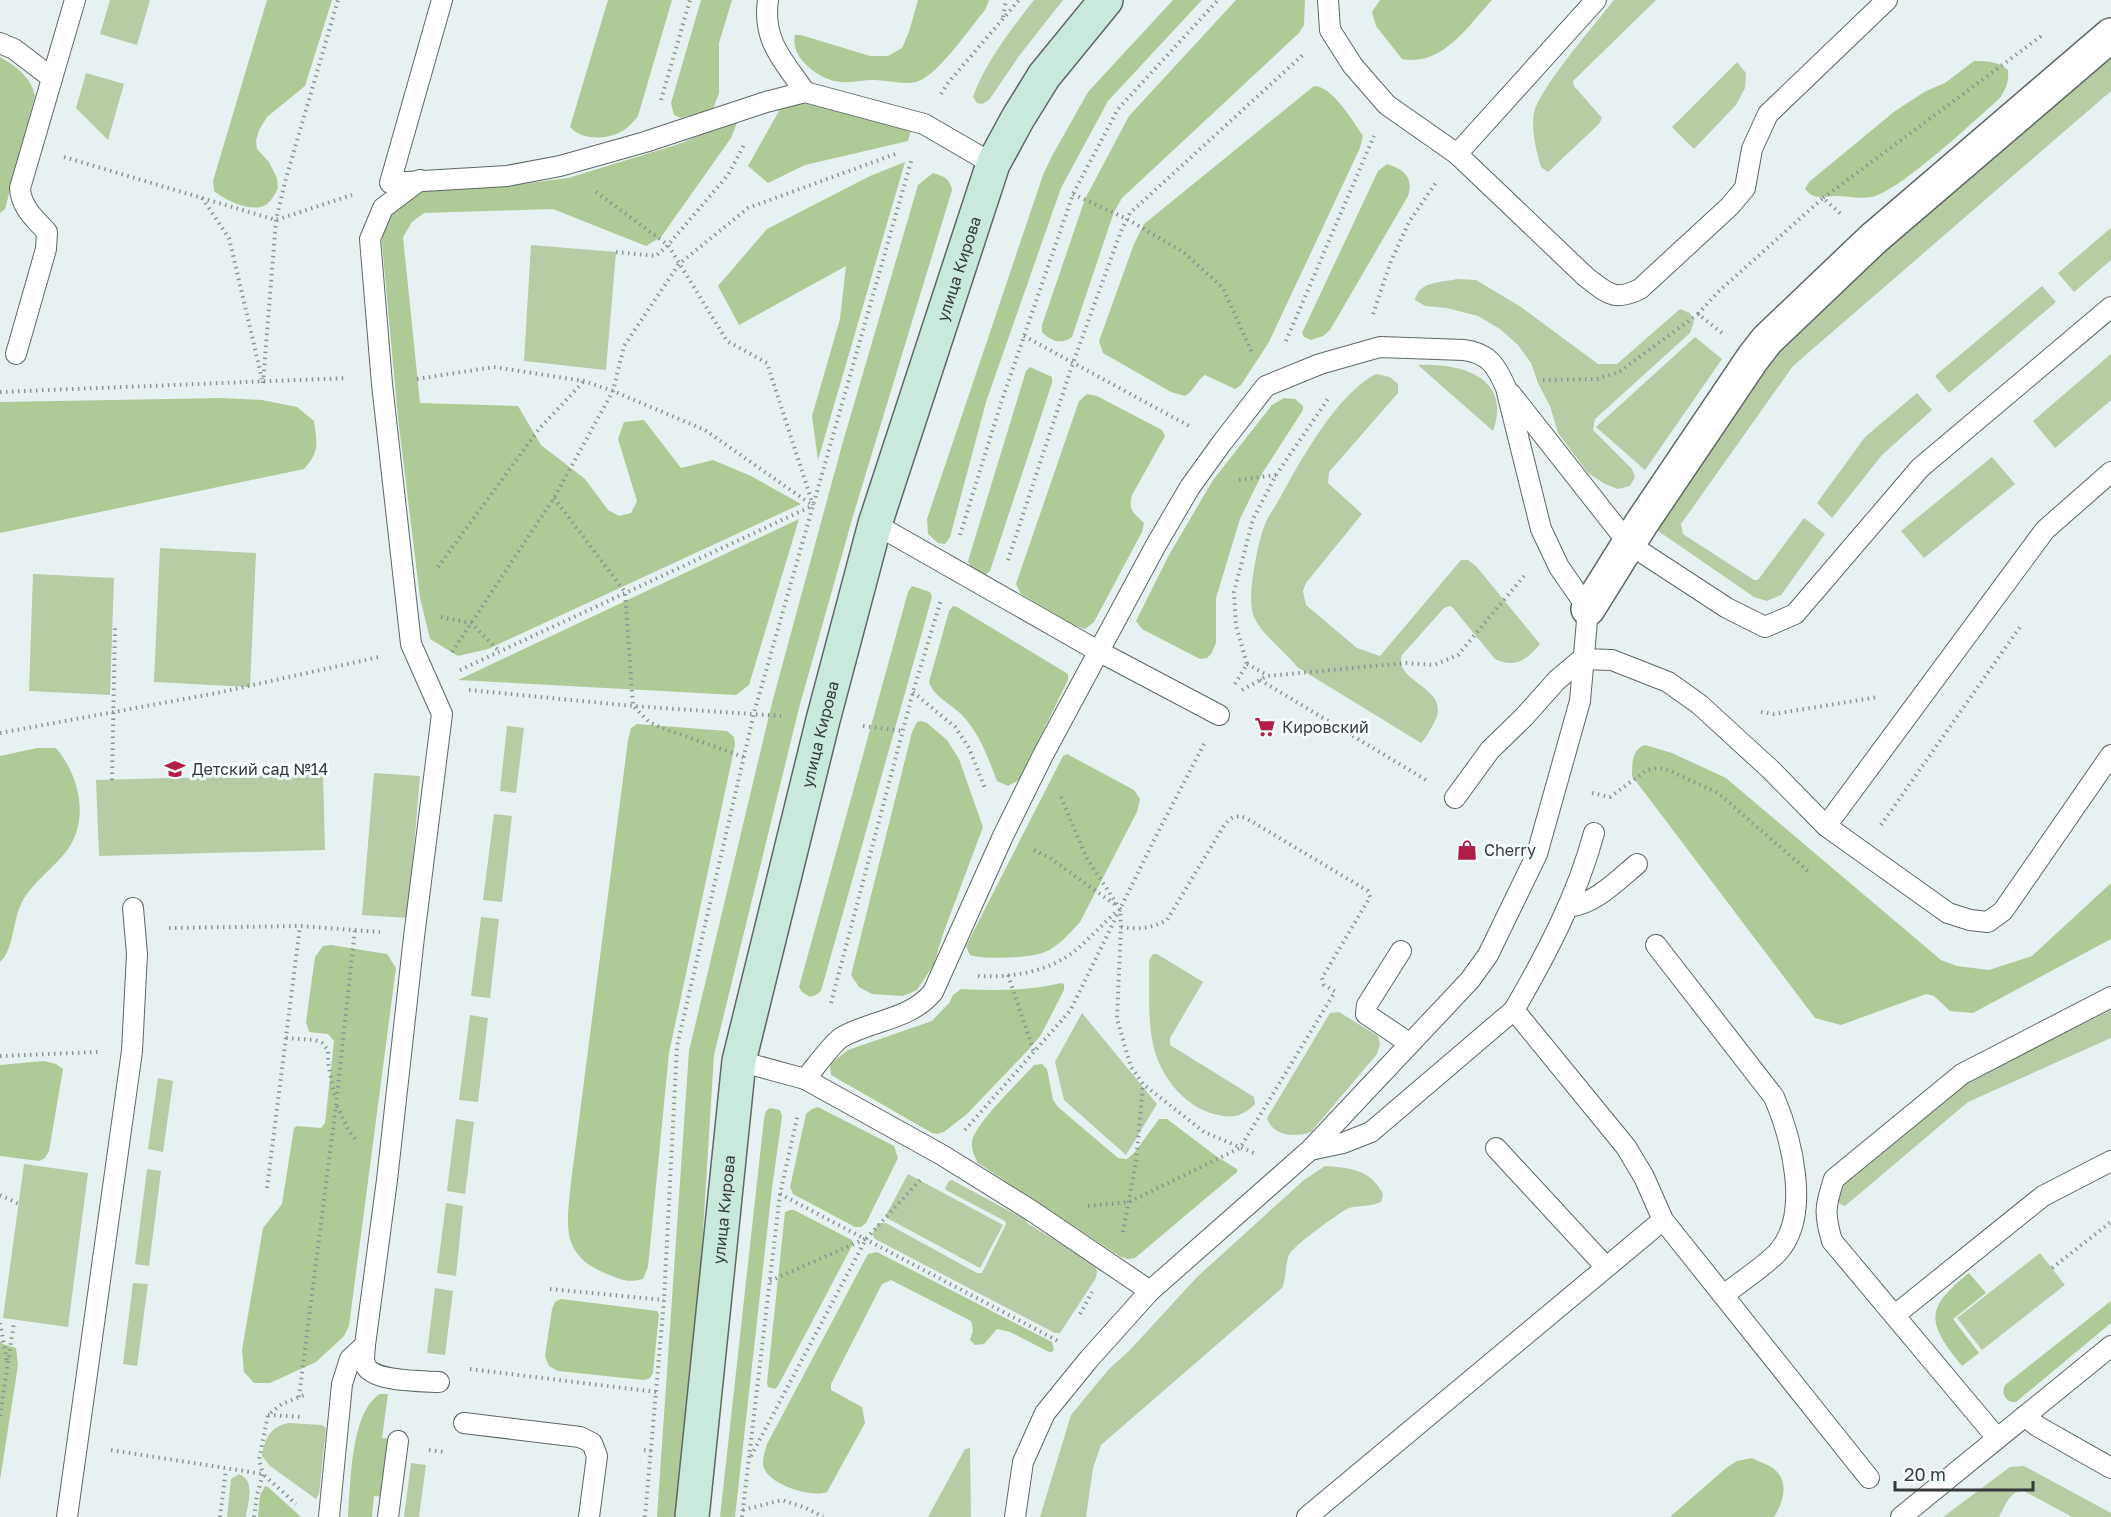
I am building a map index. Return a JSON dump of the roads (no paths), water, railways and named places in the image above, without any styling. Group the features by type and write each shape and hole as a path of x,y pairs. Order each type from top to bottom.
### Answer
{"main road":[{"name":"улица Кирова","path":"692,1517 739,1061 823,720 875,525 993,164 1018,117 1044,76 1106,0"}],"street":[{"path":"1588,609 1629,544 1767,340 1873,239 2111,36"}],"lane":[{"path":"16,354 26,327 46,249 47,232 20,200 20,188 75,0"},
{"path":"442,0 390,183 507,176 560,166 805,92 924,124 993,164"},
{"path":"768,0 768,32 777,54 805,92"},
{"path":"1328,0 1329,30 1353,66 1387,105 1457,154 1586,277 1606,293 1625,296 1640,289 1730,206 1745,188 1752,149 1768,114 1887,0"},
{"path":"1457,154 1596,0"},
{"path":"0,43 14,49 52,78"},
{"path":"420,180 383,208 370,239 382,380 411,644 442,714 387,1180 364,1345 364,1364 371,1372 384,1378 439,1382"},
{"path":"1506,388 1629,544 1727,608 1765,627 1795,614 1920,468 2111,307"},
{"path":"805,1079 841,1037 924,1003 933,992 1003,836 1043,755 1156,545 1190,487 1266,386 1320,364 1380,346 1473,351 1489,358 1498,369 1506,388 1541,529 1559,567 1588,609 1580,701 1537,854 1488,955 1470,980 1310,1150 1150,1291 1089,1359 1045,1413 1023,1462 1015,1517"},
{"path":"1826,826 2045,530 2111,472"},
{"path":"875,525 1098,651 1219,715"},
{"path":"1455,798 1490,750 1557,680 1582,659 1612,660 1668,682 1699,705 1770,768 1826,826 1948,913 1970,920 1988,922 2003,910 2111,755"},
{"path":"1310,1150 1343,1143 1371,1132 1514,1010 1550,946 1568,907 1593,832"},
{"path":"1568,907 1579,906 1603,892 1637,864"},
{"path":"67,1517 132,1051 136,994 134,908"},
{"path":"1656,945 1773,1096 1784,1125 1796,1173 1796,1196 1787,1236 1778,1251 1724,1295"},
{"path":"1401,951 1367,1005 1366,1014 1409,1043"},
{"path":"1997,1438 1832,1241 1827,1225 1825,1204 1834,1179 1962,1074 2111,997"},
{"path":"1514,1010 1626,1147 1644,1178 1663,1220 1869,1478"},
{"path":"739,1061 805,1079 942,1155 1032,1211 1150,1291"},
{"path":"1496,1148 1606,1267"},
{"path":"1895,1315 2043,1196 2111,1161"},
{"path":"1307,1517 1663,1220"},
{"path":"329,1517 342,1384 350,1359 364,1345"},
{"path":"1901,1517 2111,1346"},
{"path":"2025,1416 2037,1426 2111,1468"},
{"path":"464,1423 580,1437 592,1443 597,1456 589,1517"},
{"path":"388,1517 398,1441"}],"place":[{"name":"Кировский","path":"1265,727"},
{"name":"Детский сад №14","path":"175,769"},
{"name":"Cherry","path":"1467,850"}]}
